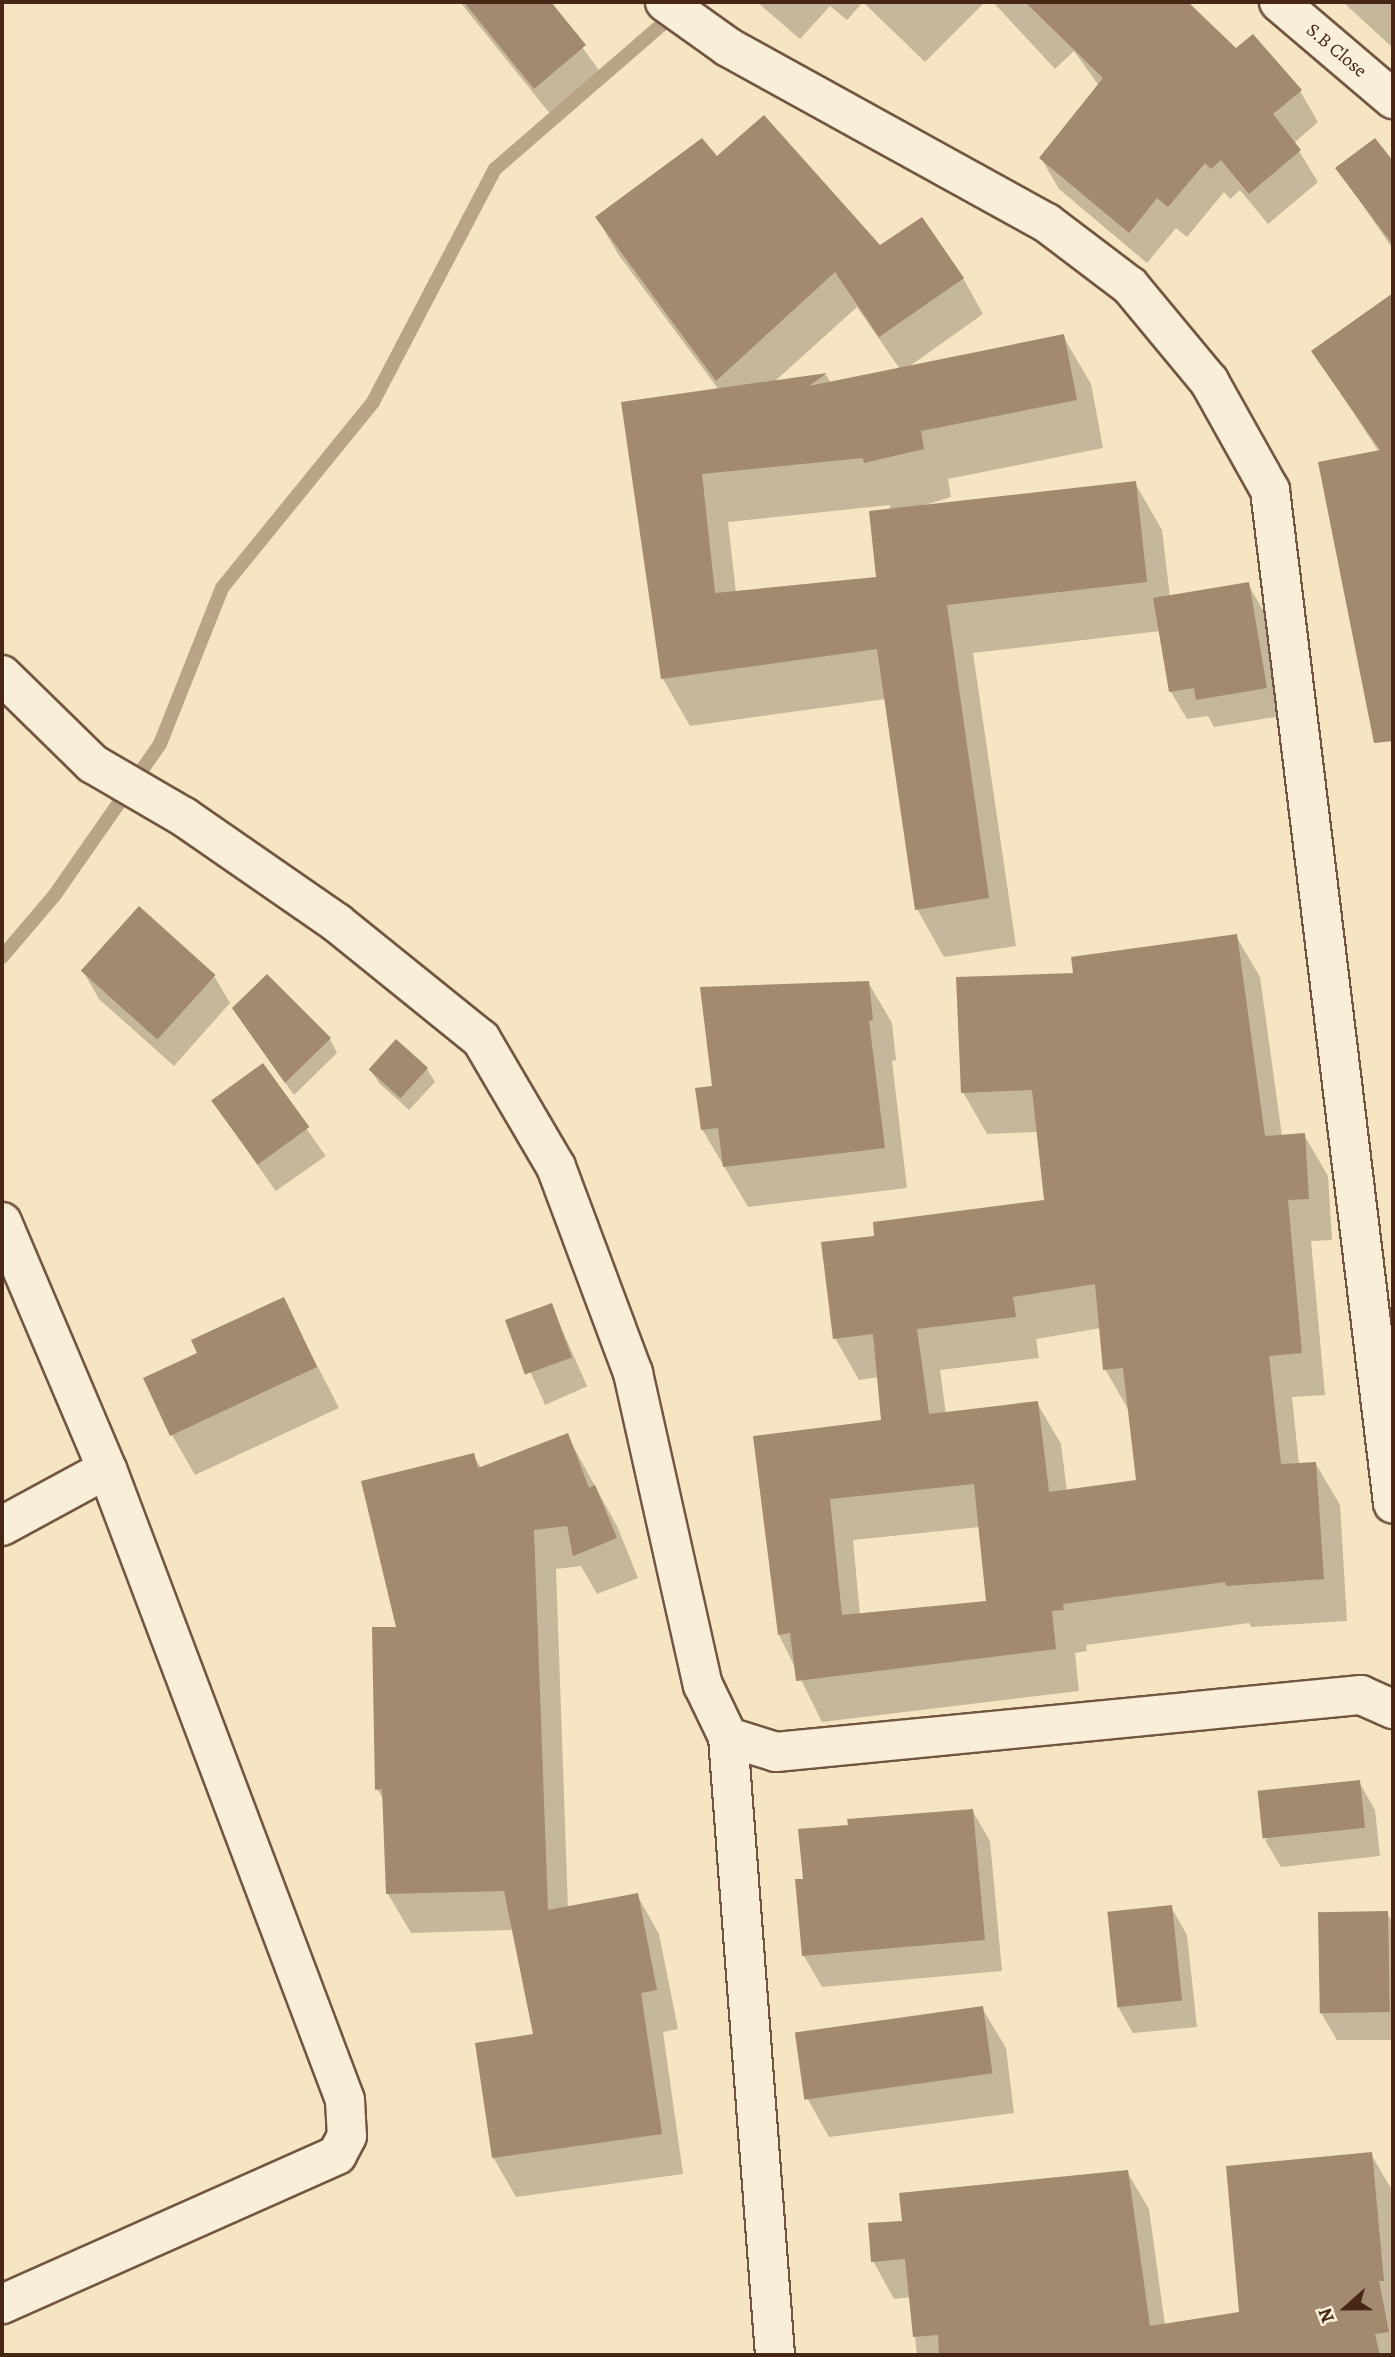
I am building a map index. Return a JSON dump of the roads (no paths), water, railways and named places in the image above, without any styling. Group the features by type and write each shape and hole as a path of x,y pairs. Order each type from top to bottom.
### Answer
{"street":[{"path":"665,2 728,47 1047,223 1130,286 1209,381 1270,490 1393,1504"},
{"name":"S.B Close","path":"1279,2 1393,99"},
{"path":"2,675 93,764 184,817 337,923 481,1039 556,1167 633,1373 703,1685 727,1737 775,2355"},
{"path":"2,1223 107,1469 345,2099 347,2136 337,2155 2,2304"},
{"path":"2,1526 107,1469"},
{"path":"727,1737 776,1752 1361,1695 1393,1709"}],"waterway":[{"path":"2,957 54,896 160,744 222,588 373,402 495,169 675,13"}]}
